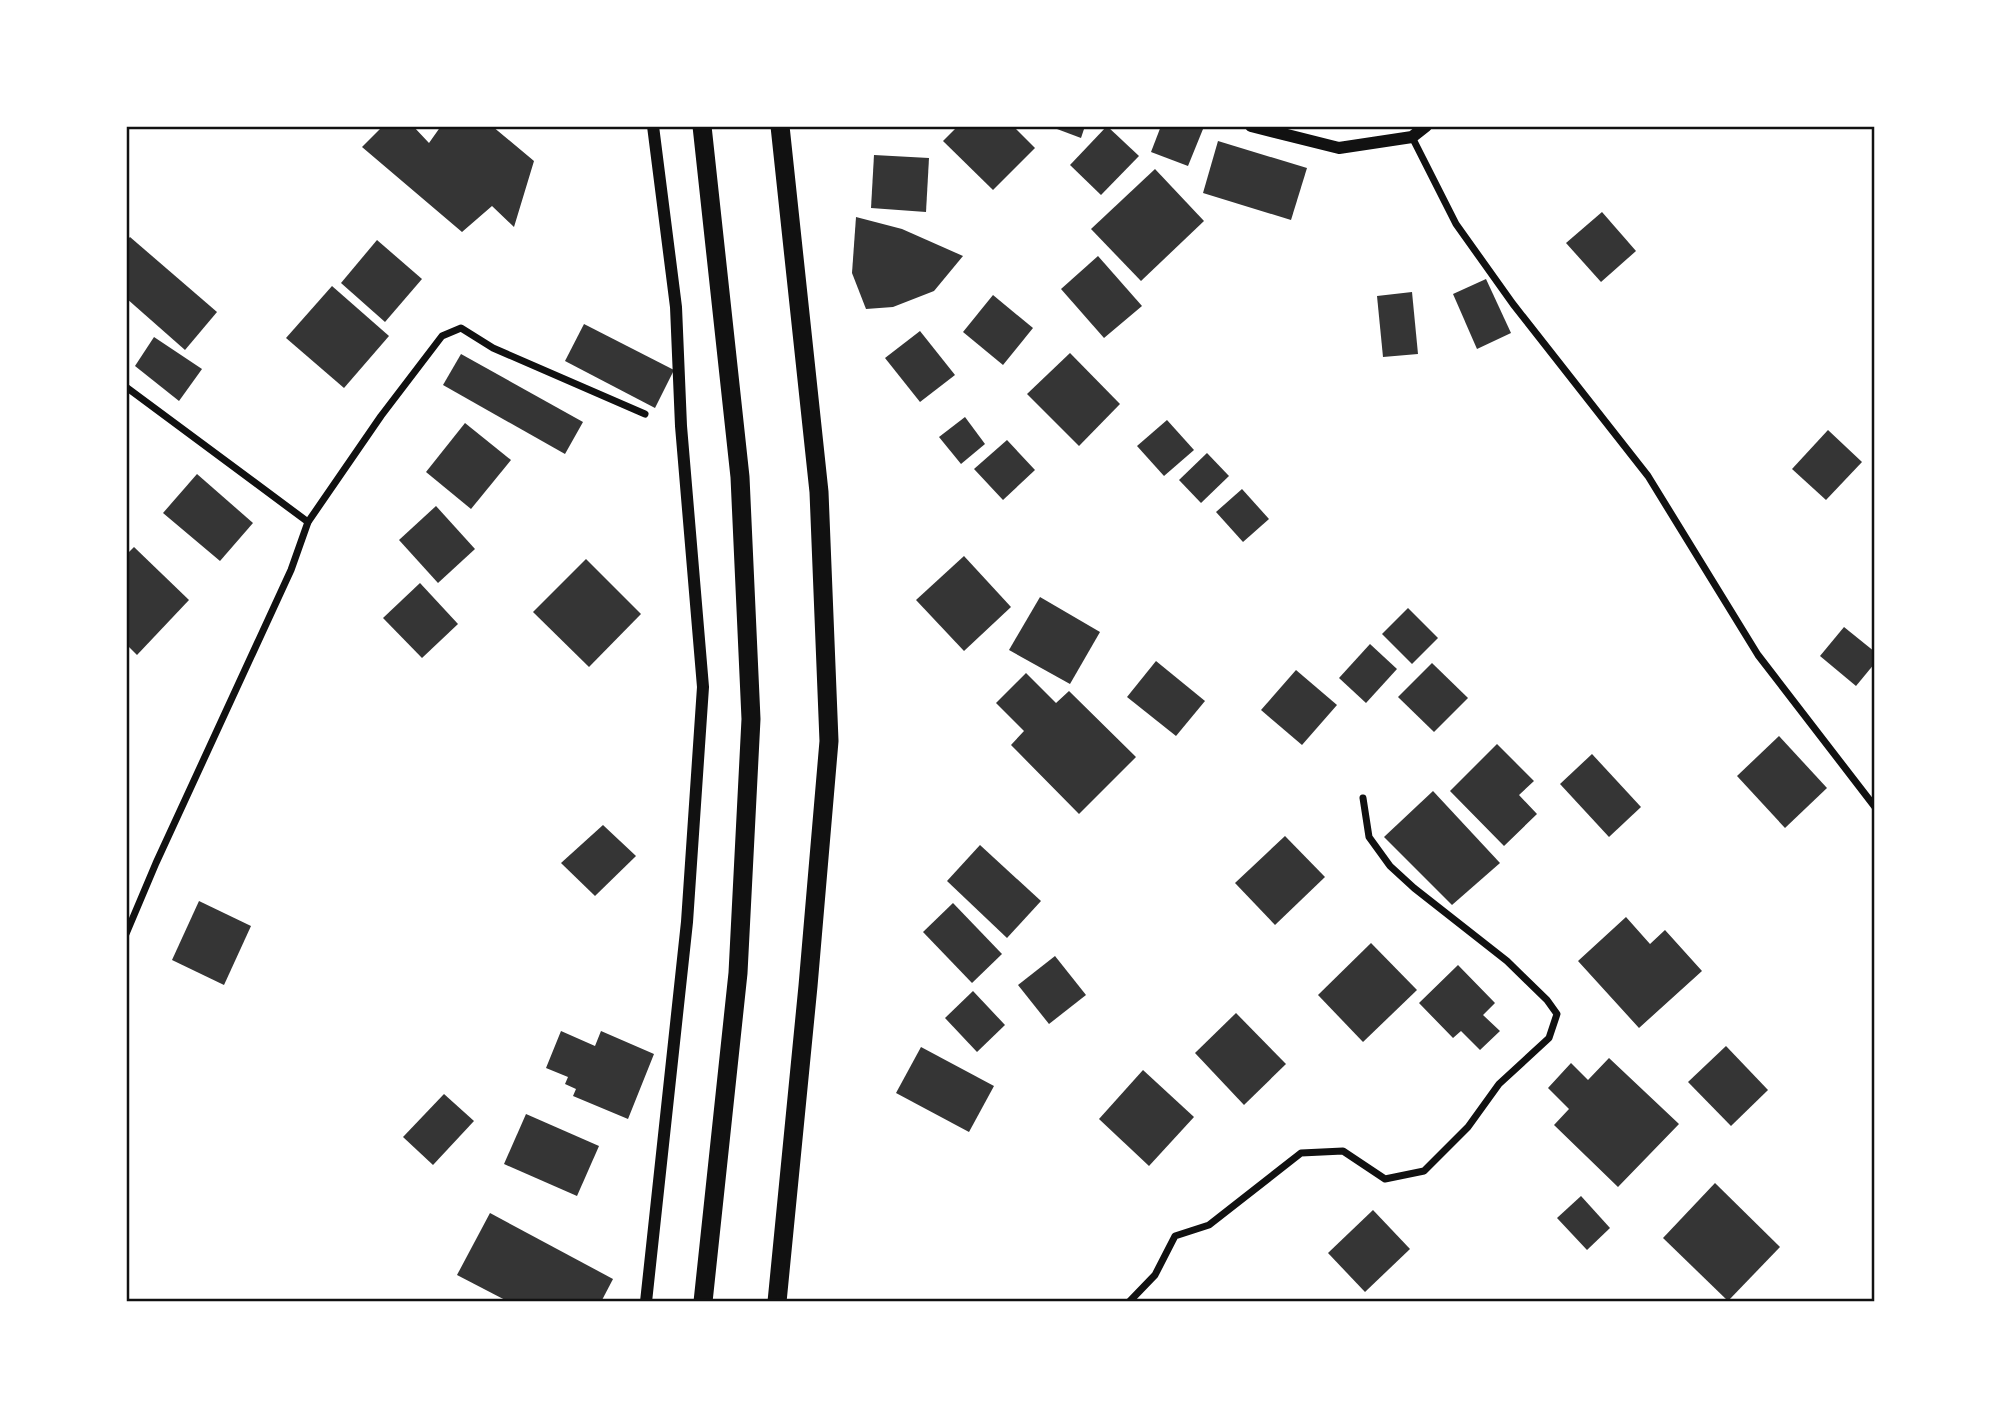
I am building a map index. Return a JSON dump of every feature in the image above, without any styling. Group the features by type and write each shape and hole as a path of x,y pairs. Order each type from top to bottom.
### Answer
{"highway":[{"path":"702,126 740,477 751,719 738,973 703,1302"},
{"path":"777,1302 829,741 819,492 780,126"}],"street":[{"path":"646,1302 687,922 704,687 681,426 676,307 653,126"},
{"path":"1251,126 1339,148 1412,137 1426,126"},
{"path":"1412,137 1455,224 1513,304 1648,476 1758,655 1875,807"},
{"path":"126,934 291,570 308,522 381,416 442,336 461,328 493,348 645,414"},
{"path":"126,387 308,522"},
{"path":"1129,1302 1155,1275 1175,1237 1209,1225 1301,1153 1343,1151 1385,1179 1423,1171 1468,1127 1499,1084 1549,1038 1557,1014 1548,1000 1507,961 1390,866 1369,837 1363,798"}],"building":[{"path":"383,126 413,126 429,143 441,126 492,126 534,161 514,227 492,206 462,232 362,147"},
{"path":"958,126 1013,126 1035,148 993,190 943,141"},
{"path":"1049,126 1085,126 1081,138"},
{"path":"1107,126 1139,156 1101,195 1070,165"},
{"path":"1161,126 1196,126 1203,129 1188,166 1151,152"},
{"path":"1218,141 1307,168 1291,220 1203,193"},
{"path":"874,155 929,158 926,212 871,208"},
{"path":"1155,169 1204,221 1141,281 1091,229"},
{"path":"1602,212 1636,251 1601,282 1566,243"},
{"path":"856,217 902,229 963,256 934,291 893,307 866,309 852,273"},
{"path":"130,237 217,312 185,350 126,298 126,241"},
{"path":"377,240 422,279 385,322 341,283"},
{"path":"1098,256 1142,306 1104,338 1061,289"},
{"path":"1486,279 1511,333 1477,349 1453,294"},
{"path":"332,286 389,336 344,388 286,338"},
{"path":"1412,292 1418,354 1383,357 1377,296"},
{"path":"993,295 1033,328 1003,365 963,332"},
{"path":"584,324 674,370 655,408 565,361"},
{"path":"920,331 955,375 920,402 885,358"},
{"path":"154,337 202,369 179,401 135,366"},
{"path":"1070,353 1120,404 1079,446 1027,394"},
{"path":"461,354 583,422 565,454 443,385"},
{"path":"965,417 985,444 961,464 939,437"},
{"path":"1167,420 1194,450 1164,476 1137,446"},
{"path":"465,423 511,460 471,509 426,472"},
{"path":"1828,430 1862,462 1826,500 1792,469"},
{"path":"1007,440 1035,470 1003,500 974,469"},
{"path":"1207,453 1229,476 1201,503 1179,480"},
{"path":"197,474 253,523 220,561 163,513"},
{"path":"1242,489 1269,519 1243,542 1216,512"},
{"path":"436,506 475,549 438,583 399,540"},
{"path":"134,547 189,600 137,655 126,644 126,555"},
{"path":"964,556 1011,607 964,651 916,600"},
{"path":"586,559 641,614 589,667 533,612"},
{"path":"420,583 458,624 422,658 383,618"},
{"path":"1040,597 1100,632 1070,684 1009,650"},
{"path":"1408,608 1438,638 1412,664 1382,634"},
{"path":"1844,627 1875,652 1875,663 1856,686 1820,656"},
{"path":"1370,644 1397,669 1366,703 1339,678"},
{"path":"1156,661 1205,701 1176,736 1127,697"},
{"path":"1432,663 1468,698 1434,732 1398,697"},
{"path":"1296,670 1337,705 1302,745 1261,710"},
{"path":"1026,673 1056,703 1069,691 1136,757 1079,814 1011,745 1024,731 996,703"},
{"path":"1779,736 1827,788 1785,828 1737,776"},
{"path":"1497,744 1534,781 1519,795 1537,814 1504,846 1450,791"},
{"path":"1592,754 1641,807 1609,837 1560,784"},
{"path":"1433,791 1500,863 1452,905 1384,837"},
{"path":"603,825 636,856 595,896 561,863"},
{"path":"1285,836 1325,877 1275,925 1235,883"},
{"path":"980,845 1041,901 1007,938 947,881"},
{"path":"199,901 251,926 224,985 172,960"},
{"path":"953,903 1002,954 972,983 923,932"},
{"path":"1626,917 1650,944 1665,930 1702,971 1639,1028 1578,961"},
{"path":"1371,943 1417,990 1363,1042 1318,995"},
{"path":"1055,956 1086,995 1049,1024 1018,985"},
{"path":"1458,965 1495,1003 1483,1015 1500,1031 1480,1050 1461,1031 1453,1038 1419,1003"},
{"path":"973,991 1005,1025 977,1052 945,1018"},
{"path":"1236,1013 1286,1064 1244,1105 1195,1053"},
{"path":"561,1031 595,1046 601,1031 654,1054 628,1119 573,1096 576,1089 565,1084 568,1077 546,1068"},
{"path":"1726,1046 1768,1090 1731,1126 1688,1082"},
{"path":"921,1047 994,1086 969,1132 896,1093"},
{"path":"1609,1058 1679,1124 1618,1187 1554,1125 1569,1109 1548,1088 1571,1063 1588,1080"},
{"path":"1143,1070 1194,1117 1149,1166 1099,1119"},
{"path":"444,1094 474,1121 433,1165 403,1137"},
{"path":"526,1114 599,1146 577,1196 504,1164"},
{"path":"1715,1183 1780,1247 1728,1301 1663,1238"},
{"path":"1581,1196 1610,1228 1587,1250 1557,1218"},
{"path":"1373,1210 1410,1249 1365,1292 1328,1253"},
{"path":"490,1213 613,1279 601,1302 509,1302 457,1275"}]}
